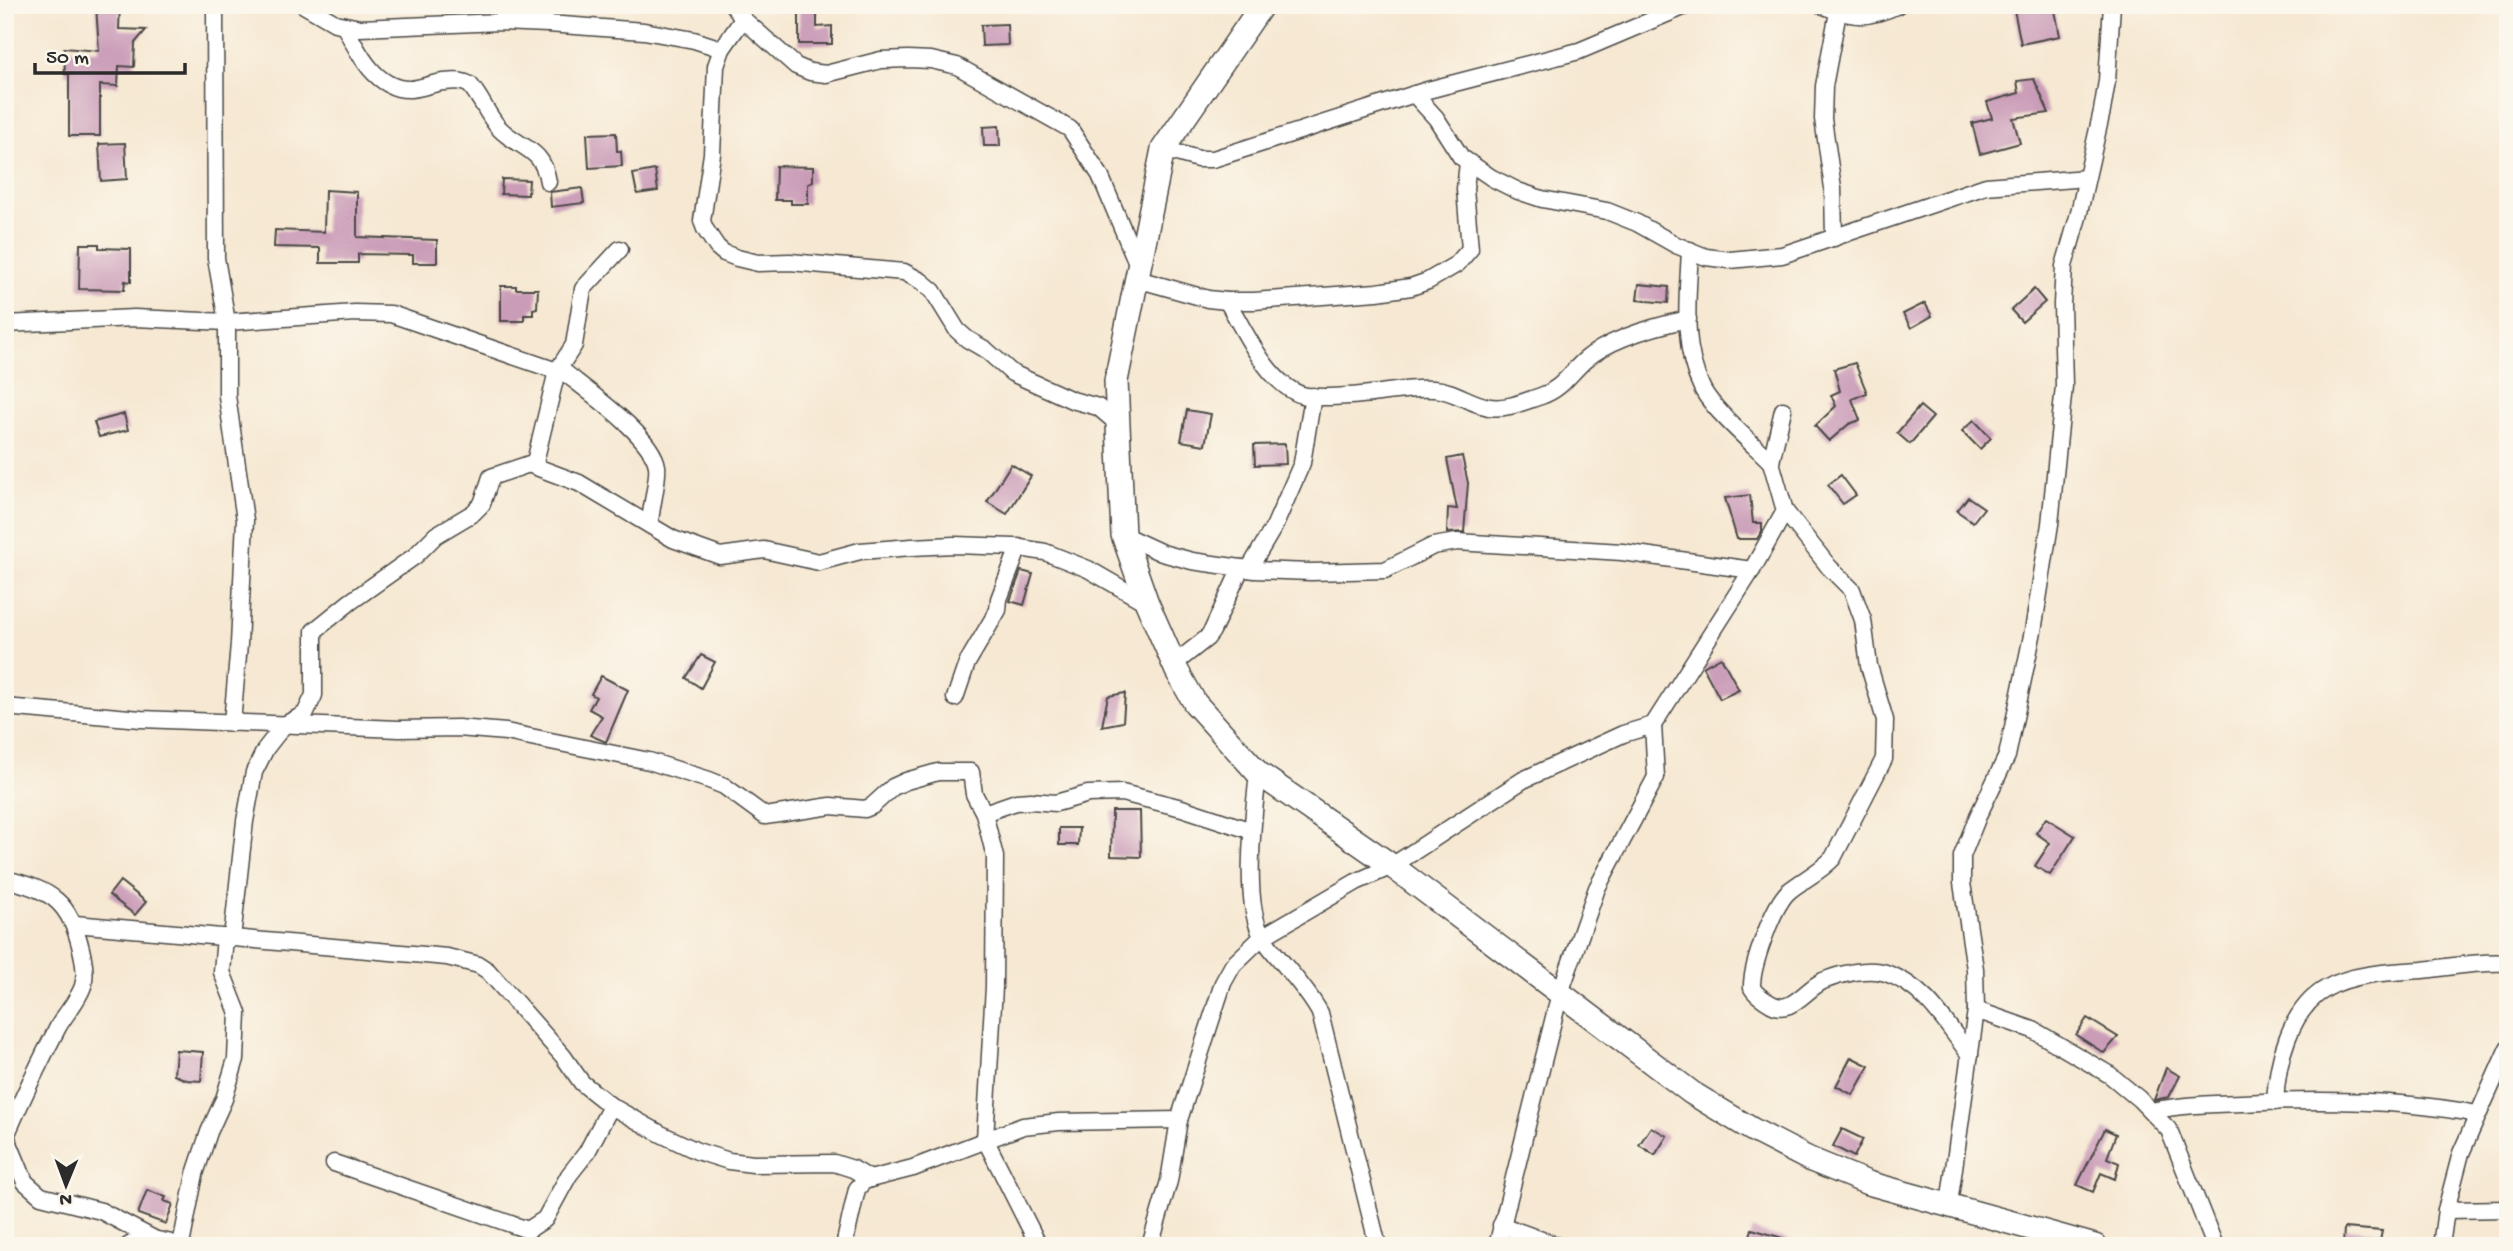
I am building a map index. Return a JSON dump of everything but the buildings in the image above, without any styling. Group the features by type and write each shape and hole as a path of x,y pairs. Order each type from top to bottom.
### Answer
{"street":[{"path":"215,5 216,258 227,322 227,396 245,520 232,723"},
{"path":"304,5 335,23 344,25 381,27 500,22 605,27 694,40 722,49"},
{"path":"733,5 743,19 788,61 810,72 826,74 881,60 931,60 957,66 978,76 1070,129 1100,175 1138,273 1208,299 1254,301 1377,292 1411,287 1440,275 1465,257 1470,249 1465,189 1468,163"},
{"path":"1262,5 1163,149 1116,381 1123,535 1147,603 1195,703 1258,773 1392,866 1692,1093 1753,1130 1809,1159 1868,1183 2095,1246"},
{"path":"1163,149 1198,159 1213,159 1414,94 1579,51 1688,5"},
{"path":"1821,5 1838,12 1869,17 1898,5"},
{"path":"1949,1204 1976,1010 1975,969 1962,883 1962,856 2007,756 2034,631 2050,524 2064,386 2064,266 2107,81 2112,5"},
{"path":"1834,238 1833,188 1825,141 1823,105 1827,66 1838,12"},
{"path":"743,19 722,49 716,66 712,154 702,221 724,253 758,263 790,262 904,272 933,291 957,330 967,340 986,350 1012,373 1072,400 1098,407 1118,424"},
{"path":"344,25 371,69 385,82 399,88 411,89 454,81 470,85 496,125 539,158 546,170 548,182"},
{"path":"1414,94 1436,118 1461,157 1518,191 1562,204 1606,211 1706,257 1749,260 1782,256 1986,186 2086,178"},
{"path":"5,879 31,885 48,894 65,909 75,924 83,958 83,985 58,1026 6,1137 26,1181 41,1196 101,1211 154,1238 181,1246 195,1174 224,1099 236,1059 238,1013 222,972 254,772 266,748 284,725 305,714 311,704 314,695 313,637 316,628 415,556 436,535 473,513 482,504 491,478 531,465 536,458 558,369 574,345 581,297 586,284 620,249"},
{"path":"1690,250 1688,344 1703,390 1771,462 1785,511 1829,567 1852,590 1863,620 1869,666 1885,720 1884,759 1833,858 1823,869 1788,892 1775,909 1763,941 1752,988 1774,1007 1783,1007 1795,1002 1821,982 1865,971 1883,972 1920,991 1970,1055"},
{"path":"1227,301 1265,366 1286,386 1303,396 1344,396 1405,389 1432,389 1448,390 1488,407 1508,407 1543,396 1560,387 1585,360 1609,346 1654,327 1688,319"},
{"path":"5,324 134,318 227,322 355,313 391,314 558,369 633,429 650,447 657,467 650,525"},
{"path":"1174,664 1207,638 1245,568 1275,525 1302,463 1313,396"},
{"path":"1771,462 1783,410"},
{"path":"531,465 579,483 673,539 720,556 764,550 818,562 860,551 912,547 1019,547 1045,552 1088,569 1147,603"},
{"path":"1497,1246 1560,993 1597,888 1656,777 1653,725 1752,570 1785,511"},
{"path":"1123,535 1162,553 1192,561 1245,568 1337,573 1385,570 1433,546 1457,542 1622,552 1752,570"},
{"path":"955,698 967,663 998,610 999,599 1019,547"},
{"path":"5,707 141,719 400,729 458,728 506,732 649,761 709,780 723,786 765,816 831,806 865,808 872,806 893,787 906,781 938,772 969,771 973,775 974,794 984,813 995,857 996,931 985,1139 1039,1246"},
{"path":"1150,1246 1169,1181 1179,1120 1223,983 1233,965 1262,937 1356,881 1392,866 1523,780 1623,734 1653,725"},
{"path":"1258,773 1252,831 1252,893 1262,937 1310,996 1320,1013 1378,1246"},
{"path":"984,813 1016,802 1031,800 1056,803 1088,794 1122,793 1182,808 1252,831"},
{"path":"75,924 447,957 479,965 488,971 563,1055 582,1083 611,1106 698,1151 729,1161 753,1164 834,1163 853,1169 870,1179"},
{"path":"2275,1102 2277,1075 2294,1024 2308,1005 2326,988 2364,975 2508,963"},
{"path":"1976,1010 2034,1030 2076,1054 2110,1074 2151,1111 2169,1130 2215,1246"},
{"path":"2441,1246 2446,1210 2461,1153 2508,1048"},
{"path":"2151,1111 2172,1107 2275,1102 2342,1102 2419,1106 2477,1114"},
{"path":"334,1163 528,1230 545,1219 569,1175 587,1152 611,1106"},
{"path":"844,1246 857,1189 870,1179 914,1168 1023,1126 1059,1122 1179,1120"},
{"path":"2446,1210 2508,1209"},
{"path":"1501,1225 1558,1246"},
{"path":"128,1246 154,1238"}]}
